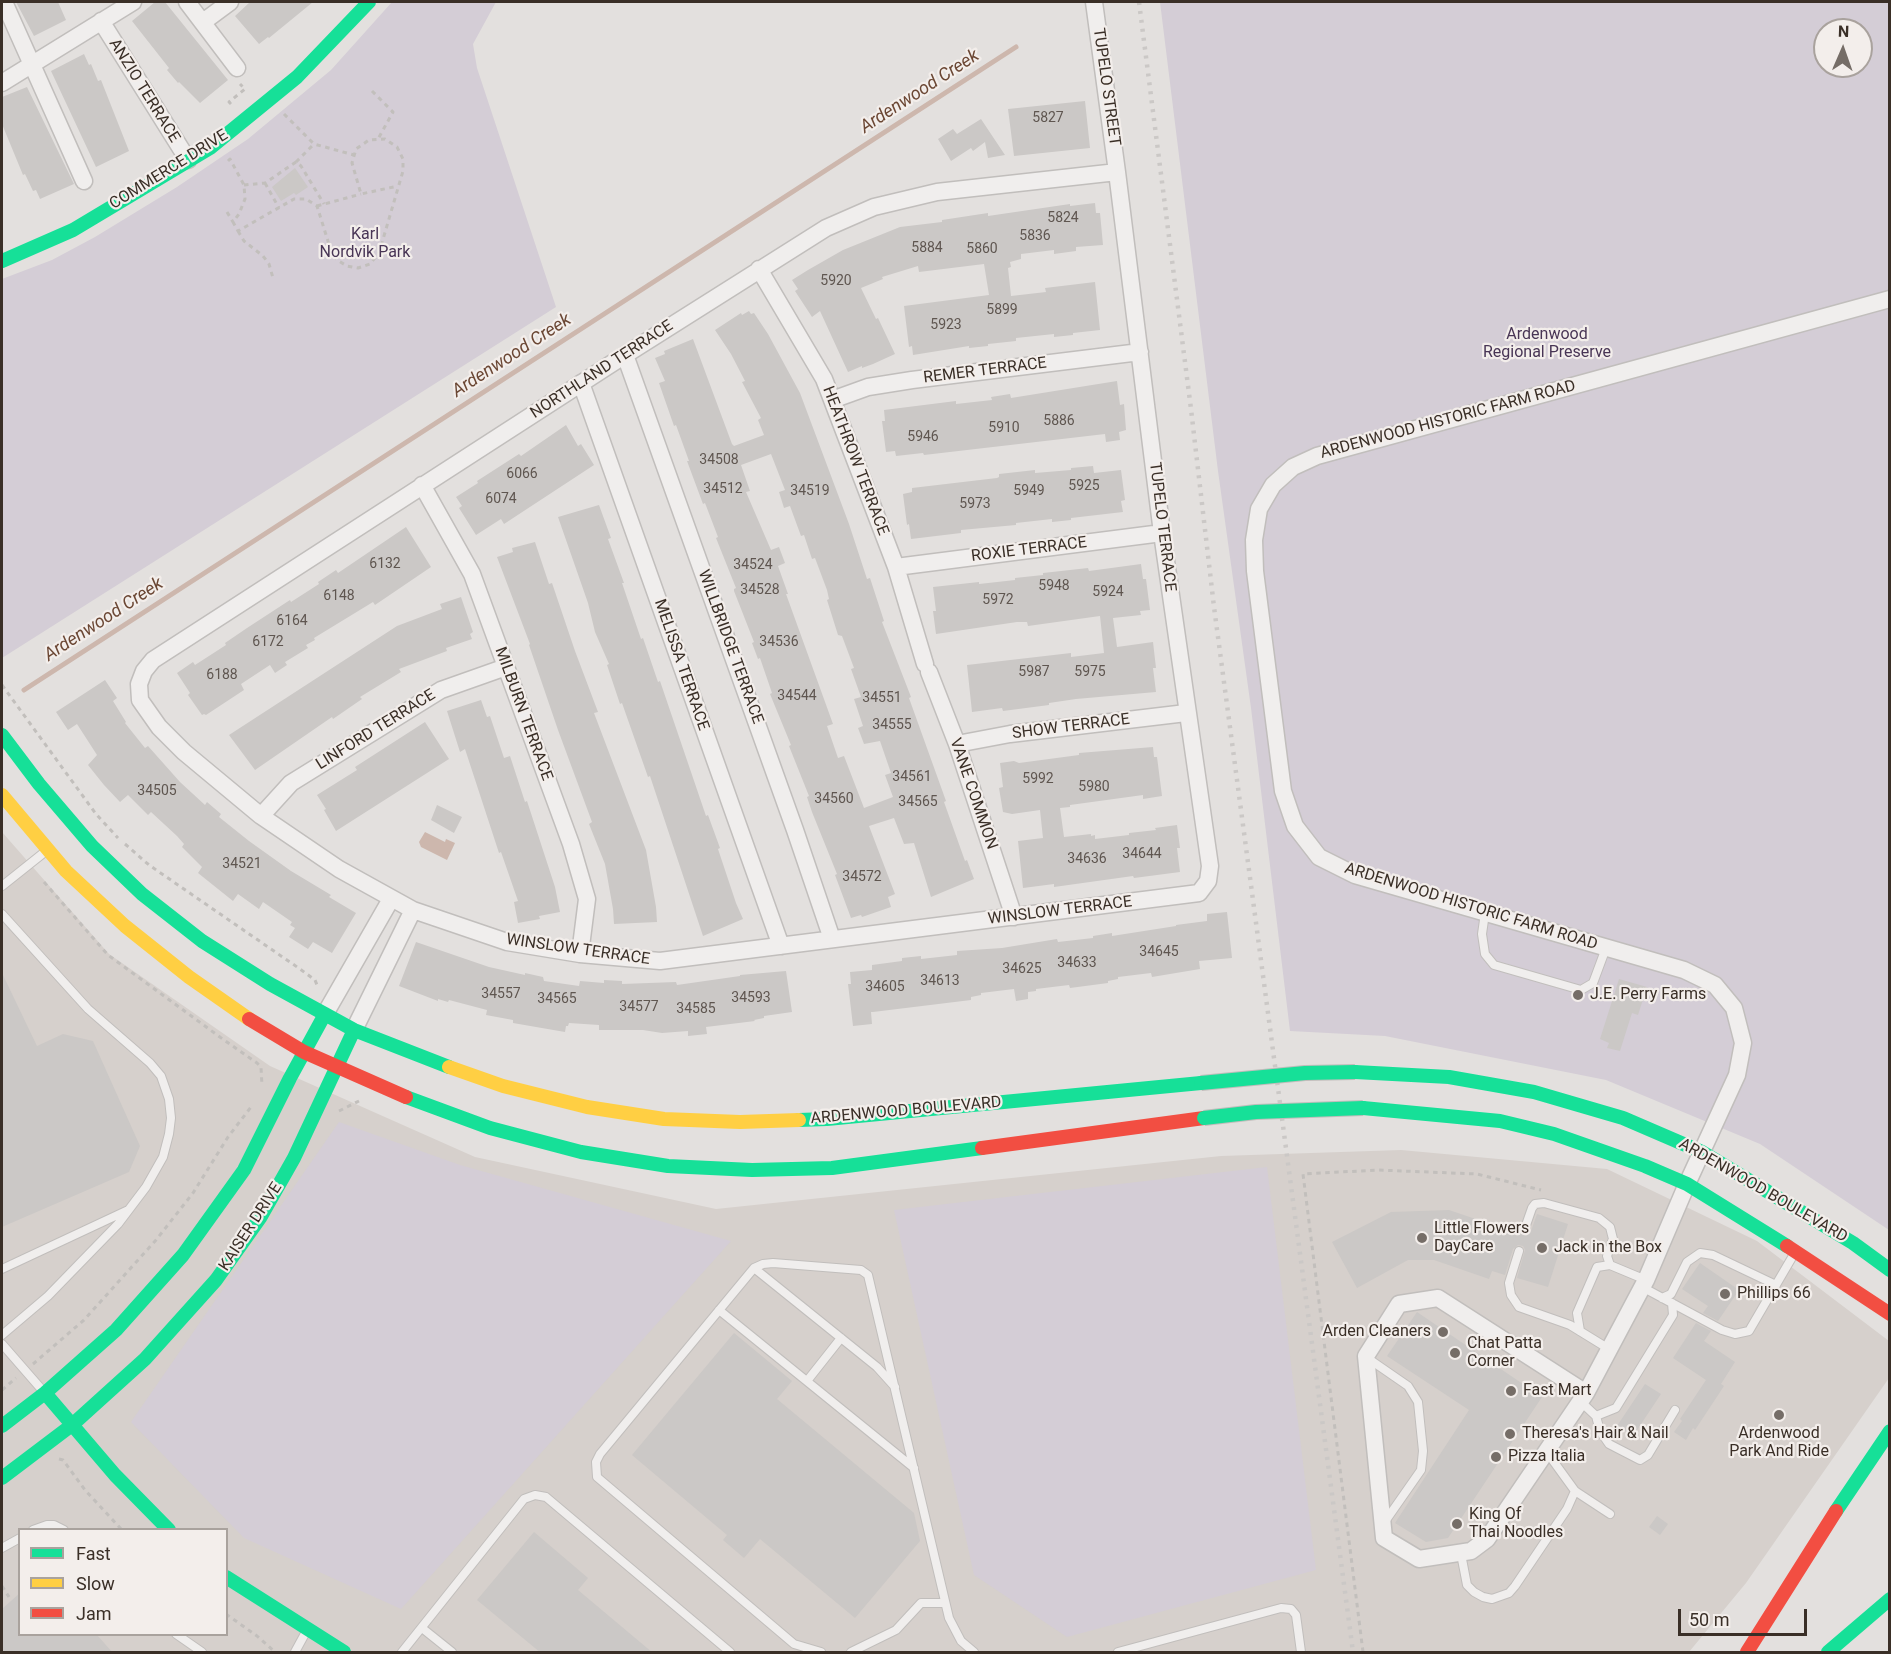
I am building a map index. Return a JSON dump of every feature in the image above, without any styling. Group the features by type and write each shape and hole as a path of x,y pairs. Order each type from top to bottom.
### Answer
{"main road":[{"name":"COMMERCE DRIVE","path":"2,261 73,230 210,148 297,77 369,2"},
{"name":"ARDENWOOD BOULEVARD","path":"2,735 39,784 92,846 142,894 202,941 270,984 354,1030 503,1086 587,1107 664,1119 740,1122 827,1119 1305,1073 1355,1072 1449,1077 1534,1092 1623,1118 1702,1152 1853,1243 1890,1270"},
{"name":"ARDENWOOD BOULEVARD","path":"2,795 66,871 125,926 177,968 250,1020 304,1052 337,1067 409,1098 490,1128 580,1152 668,1166 752,1170 832,1168 1256,1112 1363,1108 1500,1121 1554,1134 1645,1166 1687,1184 1796,1251 1890,1314"},
{"path":"2,1426 45,1394 116,1330 183,1255 244,1170 326,1014"},
{"name":"KAISER DRIVE","path":"2,1478 72,1425 145,1359 216,1280 260,1218 294,1158 354,1030"},
{"path":"45,1394 114,1475 167,1528"},
{"path":"1747,1653 1890,1431"},
{"path":"228,1578 307,1630 325,1645 344,1653"},
{"path":"1828,1653 1890,1599"},
{"path":"1865,1638 1890,1617"}],"street":[{"path":"4,2 84,181"},
{"path":"2,82 133,2"},
{"path":"186,2 237,68"},
{"path":"203,22 230,2"},
{"name":"TUPELO STREET","path":"1094,2 1117,172"},
{"name":"ANZIO TERRACE","path":"100,21 188,160"},
{"name":"NORTHLAND TERRACE","path":"139,684 144,671 153,660 422,485 826,228 874,207 938,192 1117,172"},
{"name":"TUPELO TERRACE","path":"1117,172 1162,533 1209,866 1208,881"},
{"name":"HEATHROW TERRACE","path":"759,269 810,352 832,400 896,567 927,668"},
{"name":"ARDENWOOD HISTORIC FARM ROAD","path":"1461,1554 1471,1551 1487,1539 1583,1397 1644,1283 1737,1075 1743,1043 1734,1008 1715,985 1684,970 1355,875 1319,856 1295,826 1283,791 1255,571 1254,540 1259,509 1273,485 1293,467 1317,456 1890,299"},
{"name":"REMER TERRACE","path":"832,400 868,387 912,380 1140,352"},
{"name":"WILLBRIDGE TERRACE","path":"625,355 792,819 832,939"},
{"name":"MELISSA TERRACE","path":"581,383 780,946"},
{"name":"MILBURN TERRACE","path":"422,485 472,574 570,844 587,899 580,954"},
{"name":"ROXIE TERRACE","path":"896,567 1162,533"},
{"name":"LINFORD TERRACE","path":"261,816 291,783 441,690 506,667"},
{"name":"VANE COMMON","path":"927,668 957,744 1014,917"},
{"name":"WINSLOW TERRACE","path":"139,684 140,700 159,727 184,752 261,816 339,869 391,899 413,910 507,942 580,954 660,961 1198,893 1208,881"},
{"name":"SHOW TERRACE","path":"957,744 1010,734 1186,713"},
{"path":"326,1014 391,899"},
{"name":"KAISER DRIVE","path":"354,1030 413,910"},
{"path":"1461,1554 1419,1559 1384,1538 1366,1356 1399,1304 1438,1298 1583,1397"}],"lane":[{"path":"2,886 48,850"},
{"path":"1485,913 1482,934 1485,954 1494,965 1581,990 1593,983 1606,948"},
{"path":"2,914 88,1009 150,1063 161,1076 169,1099 171,1118 163,1156 152,1177 129,1210 48,1296 2,1335"},
{"path":"1525,1228 1535,1204 1544,1203 1599,1218 1610,1227 1613,1239 1607,1257 1610,1265"},
{"path":"2,1269 129,1210"},
{"path":"1519,1251 1509,1283 1511,1295 1519,1307 1570,1325 1609,1349"},
{"path":"1580,1331 1577,1313 1597,1267 1610,1265 1644,1283 1662,1298 1722,1330 1735,1334 1749,1331 1796,1251"},
{"path":"1662,1298 1671,1294 1687,1262 1700,1252 1713,1255 1776,1285"},
{"path":"821,1653 794,1644 597,1477 596,1462 600,1454 754,1268 763,1264 861,1270 868,1275 949,1618 961,1641 974,1653"},
{"path":"754,1268 877,1367 896,1387"},
{"path":"1596,1416 1616,1408 1673,1316 1672,1303"},
{"path":"720,1310 914,1469"},
{"path":"807,1381 841,1338"},
{"path":"2,1344 45,1394"},
{"path":"1366,1356 1408,1386 1418,1402 1423,1451 1421,1470 1383,1525"},
{"path":"1583,1397 1596,1416 1600,1431 1609,1444 1640,1460 1648,1455 1675,1410"},
{"path":"1546,1450 1575,1491 1610,1514"},
{"path":"1461,1554 1467,1585 1482,1597 1492,1599 1502,1597 1515,1587 1567,1509 1575,1491"},
{"path":"402,1653 524,1499 535,1495 546,1497 730,1653"},
{"path":"39,1528 47,1525 60,1528"},
{"path":"2,1548 18,1539"},
{"path":"851,1653 896,1630 921,1603 945,1603"},
{"path":"1118,1653 1281,1608 1291,1609 1296,1615 1301,1653"},
{"path":"422,1628 452,1653"},
{"path":"295,1653 307,1630"},
{"path":"178,1636 202,1653"}],"path":[{"path":"231,104 229,102 245,89 236,79 237,68"},
{"path":"372,91 393,112 378,140"},
{"path":"270,99 314,144 354,155"},
{"path":"238,231 294,199 306,199 317,206 332,254 347,266 358,268 370,264 379,254 403,171 403,159 397,147 385,139 369,140 356,149 352,163 360,194"},
{"path":"244,185 265,183 296,162 314,144"},
{"path":"222,165 230,159 244,185 246,199 240,214 233,222"},
{"path":"296,162 301,166 324,204"},
{"path":"265,183 279,208"},
{"path":"317,206 398,186"},
{"path":"227,212 247,244 263,256 269,264 273,278"},
{"path":"2,685 96,814 120,840 149,866 315,980 320,992"},
{"path":"31,863 49,888 108,955 257,1063 261,1067 261,1091"},
{"path":"335,1113 363,1099"},
{"path":"2,1390 84,1320 156,1240 193,1193 228,1137 251,1107"},
{"path":"55,1457 63,1460 85,1490 120,1528"},
{"path":"2,1586 9,1598"},
{"path":"228,1615 257,1636 275,1653"}],"shaded area":[{"path":"2,832 109,954 270,1066 475,1157 716,1209 1221,1156 1401,1150 1607,1169 1757,1241 1889,1341 1889,1378 1746,1583 1689,1652 2,1652"},
{"path":"425,832 445,842 446,839 455,843 447,860 421,847 419,842"}],"green space":[{"name":"Karl Nordvik Park","path":"392,2 496,2 473,44 477,68 556,307 2,658 2,279 52,260 95,237 177,187 248,139 331,70"},
{"name":"Ardenwood Regional Preserve","path":"1160,2 1889,2 1889,1230 1760,1144 1606,1080 1385,1036 1290,1031 1251,708 1218,471"},
{"path":"339,1122 460,1165 731,1241 401,1609 244,1538 131,1422"},
{"path":"1267,1167 1316,1570 1067,1637 974,1575 894,1210"}],"building":[{"path":"16,2 58,2 66,20 34,36"},
{"path":"155,2 165,2 228,80 200,103 167,70 169,68 132,21"},
{"path":"250,2 313,2 259,44 235,16"},
{"path":"84,54 98,81 101,80 129,151 96,167 51,71"},
{"path":"27,87 74,184 40,199 36,190 33,191 25,174 23,175 2,124 2,97"},
{"path":"1085,101 1090,148 1014,156 1008,109"},
{"path":"981,119 1005,155 988,158 985,142 973,151 971,148 951,161 938,139 953,129 957,134"},
{"path":"295,168 308,187 281,201 272,187"},
{"path":"1095,203 1096,213 1100,213 1103,245 1076,247 1076,251 1054,254 1054,250 1021,254 1021,259 1010,262 1011,267 1008,268 1011,296 1046,292 1045,288 1095,282 1100,330 1054,337 1054,334 1016,338 1016,341 988,344 988,346 969,348 969,346 913,355 912,346 909,347 904,306 989,295 984,264 919,272 918,266 882,277 883,279 861,288 895,354 848,372 820,311 812,317 795,291 798,289 792,280 808,270 843,250 900,227 988,213 988,216 1070,204 1070,206"},
{"path":"749,311 751,314 754,313 800,393 867,579 870,578 884,621 882,622 911,697 909,698 946,801 944,802 965,861 967,860 974,879 931,897 914,843 904,844 894,818 869,826 895,894 888,897 891,907 862,917 861,915 851,918 835,875 837,874 812,812 807,797 809,796 789,746 791,745 770,694 772,693 760,658 758,659 752,643 754,642 734,591 736,588 716,538 718,537 705,503 703,504 659,383 665,381 655,358 665,354 664,351 693,339 732,444 734,446 764,435 758,420 761,418 742,382 745,381 715,330 741,313 742,315","holes":["771,454 785,490 779,492 784,508 790,506 801,536 804,535 812,559 815,558 827,590 829,599 827,600 838,635 842,636 854,668 851,669 861,697 854,699 863,726 858,728 864,744 880,741 891,773 885,775 893,797 864,808 844,756 838,758 827,726 833,724 778,566 785,563 779,547 771,550 746,492 750,491 741,465"]},
{"path":"1117,381 1120,405 1124,404 1126,430 1119,432 1120,440 1106,442 1105,434 924,455 923,453 896,456 895,451 886,452 882,421 885,421 884,410 956,401 956,404 992,400 991,397 1010,394 1011,398"},
{"path":"566,425 578,446 581,444 594,465 504,524 501,519 476,535 459,508 462,506 456,497 478,483 477,481 519,454 521,456"},
{"path":"1093,466 1094,473 1121,470 1125,500 1121,501 1123,512 1071,518 1071,520 1052,522 1052,519 961,530 961,533 911,539 903,494 912,492 912,488 997,478 999,474 1035,470 1035,473 1071,470 1071,468"},
{"path":"599,505 641,639 643,638 658,682 660,681 743,919 703,936 650,776 648,777 622,703 620,704 607,665 609,664 595,632 588,603 558,517"},
{"path":"406,527 431,567 375,605 373,602 314,638 315,640 306,645 308,648 285,662 287,665 275,673 270,665 241,684 244,690 206,715 202,715 188,695 190,693 177,673 193,662 195,665 247,628 319,584 318,582 336,570 338,573"},
{"path":"535,542 598,712 594,713 646,850 657,922 614,924 605,864 589,824 592,822 497,557 513,552 512,548"},
{"path":"1141,564 1143,579 1146,579 1150,610 1140,611 1141,615 1113,618 1117,647 1153,642 1156,692 1076,699 1003,711 1002,708 972,712 967,665 1071,653 1071,657 1104,653 1100,616 1028,626 1027,622 1017,622 936,634 933,587 979,582 979,584 1015,580 1015,578 1043,575 1043,573 1088,568 1089,571"},
{"path":"461,597 473,632 470,634 472,639 399,669 401,672 360,697 362,699 255,770 229,735 397,626 442,609 440,604"},
{"path":"105,680 117,698 113,701 125,723 145,748 148,746 180,782 205,805 207,802 221,814 219,817 249,841 356,913 332,953 313,942 308,949 289,937 295,928 290,925 292,922 263,902 259,909 238,894 233,901 198,873 202,867 182,847 184,844 177,836 151,812 148,815 128,795 120,802 104,785 88,765 97,755 77,724 68,730 56,712"},
{"path":"481,700 487,717 490,716 504,758 510,756 555,887 560,912 539,916 540,919 518,923 514,902 518,901 501,852 499,853 465,749 460,752 447,711"},
{"path":"425,722 449,759 336,831 317,795 357,770 355,767"},
{"path":"1153,747 1154,757 1157,757 1162,796 1143,799 1143,795 1060,808 1064,837 1091,834 1091,836 1095,835 1095,839 1177,825 1180,872 1054,887 1054,884 1023,888 1018,841 1043,838 1040,810 1012,814 1003,812 999,788 1003,787 1000,763 1014,761 1019,763 1079,755 1079,753"},
{"path":"437,805 462,817 454,833 431,820"},
{"path":"1227,912 1232,958 1199,961 1200,969 1152,977 1151,973 1118,977 1108,983 1070,988 1069,985 1036,989 1036,991 1028,992 1028,999 1016,1001 1014,989 981,993 981,995 971,997 971,1000 871,1012 872,1024 853,1026 848,984 851,984 850,972 872,970 872,965 902,961 902,958 921,956 921,959 957,955 957,951 1002,948 1057,939 1058,942 1093,938 1093,936 1112,933 1112,936 1207,921 1207,914"},
{"path":"416,942 489,967 543,977 544,981 579,986 580,981 604,983 604,980 622,981 622,984 676,982 677,985 740,975 786,971 792,1012 764,1016 755,1021 706,1027 707,1034 688,1036 688,1031 662,1033 643,1030 599,1030 599,1025 569,1023 565,1032 513,1023 513,1020 486,1015 487,1010 449,1000 448,1002 438,999 438,1001 399,986"},
{"path":"2,973 37,1046 63,1034 93,1041 140,1146 129,1172 2,1227"},
{"path":"1619,979 1647,987 1638,1015 1632,1013 1620,1051 1607,1048 1609,1043 1600,1039"},
{"path":"1449,1210 1517,1233 1519,1228 1523,1234 1531,1231 1537,1214 1568,1224 1548,1287 1517,1278 1525,1250 1523,1246 1518,1245 1513,1249 1505,1275 1492,1271 1489,1279 1434,1260 1408,1260 1357,1288 1332,1242 1391,1212"},
{"path":"1700,1263 1739,1290 1718,1321 1703,1313 1708,1306 1682,1289"},
{"path":"1417,1312 1542,1397 1448,1538 1426,1542 1395,1523 1469,1410 1387,1356"},
{"path":"1696,1323 1711,1331 1704,1341 1735,1362 1721,1384 1724,1386 1686,1440 1674,1432 1706,1380 1673,1358"},
{"path":"734,1333 792,1381 777,1399 914,1513 920,1541 855,1618 760,1539 744,1558 723,1540 727,1535 632,1455"},
{"path":"1645,1384 1661,1394 1633,1436 1617,1426"},
{"path":"1657,1516 1668,1524 1660,1535 1649,1527"},
{"path":"534,1532 588,1578 578,1590 653,1653 541,1653 477,1600"},
{"path":"18,1595 18,1636 98,1636 113,1653 2,1653 2,1609"}],"waterway":[{"name":"Ardenwood Creek","path":"24,690 1016,47"}],"railway":[{"path":"1139,2 1214,607 1353,1652"}],"traffic: fast":[{"path":"2,261 73,230 210,148 297,77 369,2"},
{"path":"2,735 39,784 92,846 142,894 202,941 270,984 354,1030 449,1067"},
{"path":"2,1426 45,1393 116,1330 183,1255 244,1170 325,1014"},
{"path":"2,1478 72,1425 145,1359 216,1280 260,1218 294,1158 354,1030"},
{"path":"1355,1072 1449,1077 1534,1092 1623,1118 1702,1152 1853,1243 1890,1270"},
{"path":"1201,1083 1305,1073 1355,1072"},
{"path":"799,1120 1201,1083"},
{"path":"406,1097 490,1128 581,1152 668,1166 752,1170 832,1168 982,1148"},
{"path":"1363,1108 1500,1121 1554,1134 1645,1166 1687,1184 1787,1246"},
{"path":"1204,1118 1256,1112 1363,1108"},
{"path":"45,1393 115,1475 167,1528"},
{"path":"1836,1511 1890,1431"},
{"path":"228,1578 344,1652"},
{"path":"1828,1652 1890,1599"}],"traffic: slow":[{"path":"2,795 66,871 125,926 189,977 249,1019"},
{"path":"449,1067 503,1086 587,1107 664,1119 740,1122 799,1120"}],"traffic: jam":[{"path":"249,1019 304,1052 406,1097"},
{"path":"982,1148 1204,1118"},
{"path":"1787,1246 1890,1314"},
{"path":"1747,1652 1836,1511"}],"place":[{"name":"J.E. Perry Farms","path":"1578,995"},
{"name":"Little Flowers DayCare","path":"1422,1238"},
{"name":"Jack in the Box","path":"1542,1248"},
{"name":"Phillips 66","path":"1725,1294"},
{"name":"Arden Cleaners","path":"1443,1332"},
{"name":"Chat Patta Corner","path":"1455,1353"},
{"name":"Fast Mart","path":"1511,1391"},
{"name":"Ardenwood Park And Ride","path":"1779,1415"},
{"name":"Theresa's Hair & Nail","path":"1510,1434"},
{"name":"Pizza Italia","path":"1496,1457"},
{"name":"King Of Thai Noodles","path":"1457,1524"}]}
